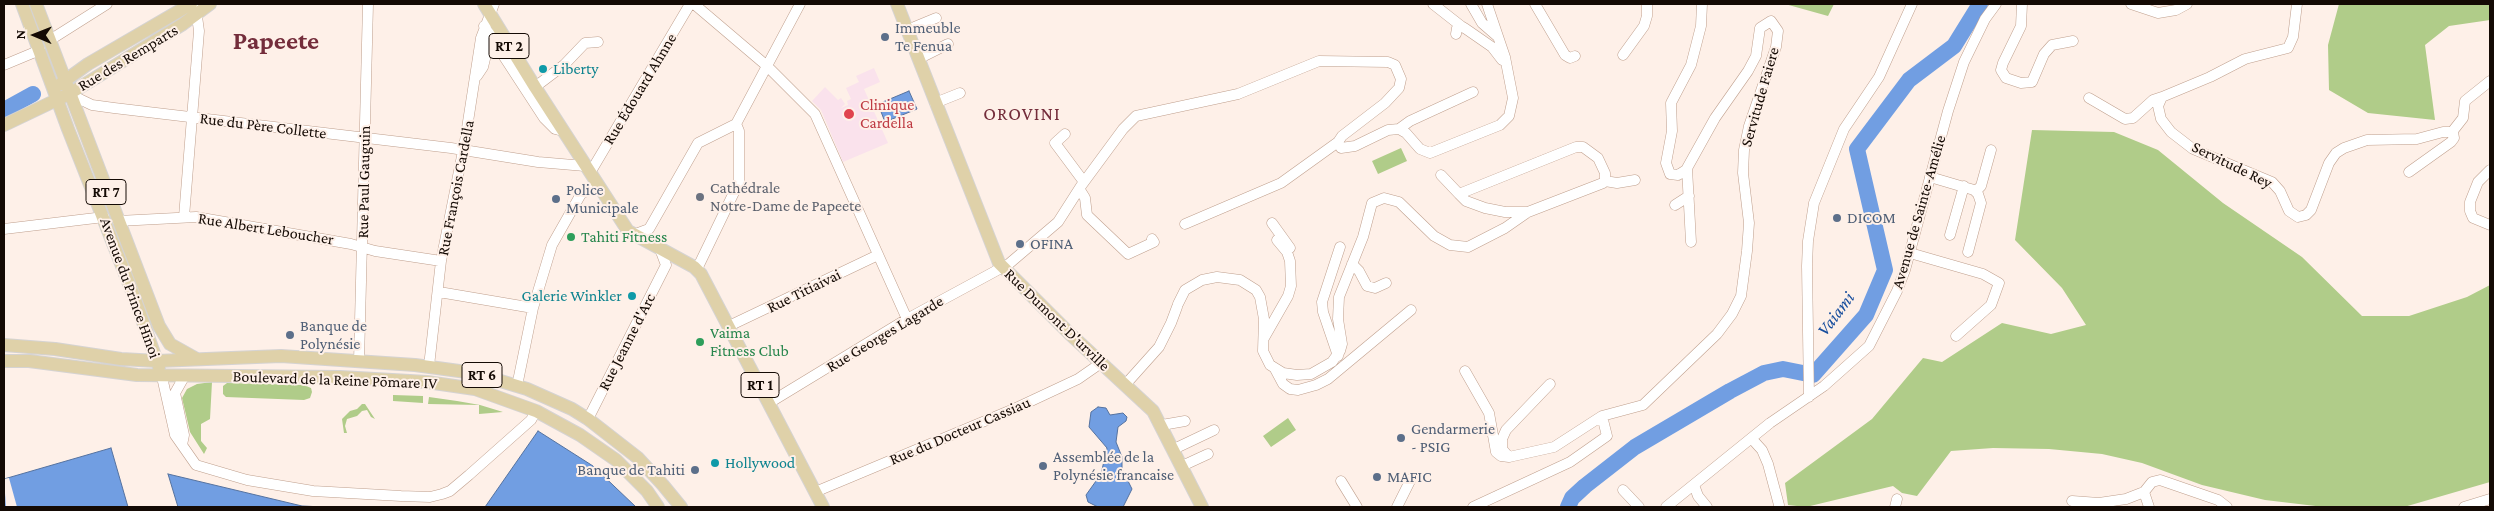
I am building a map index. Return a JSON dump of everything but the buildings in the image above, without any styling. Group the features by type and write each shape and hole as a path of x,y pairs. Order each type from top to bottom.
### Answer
{"main road":[{"name":"Avenue du Prince Hīnoi","path":"22,4 40,50 118,221 163,335 176,348 196,358"},
{"path":"36,4 65,80"},
{"name":"Rue des Remparts","path":"61,94 65,80 119,45 194,7 210,4"},
{"name":"Rue Dumont D'urville","path":"897,4 935,103 1002,266 1153,411 1162,425 1202,507"},
{"name":"Rue des Remparts","path":"4,125 42,106 194,7"},
{"name":"RT 2","path":"489,7 535,87 633,236"},
{"name":"Avenue du Prince Hīnoi","path":"61,94 162,377"},
{"path":"633,236 666,256"},
{"name":"RT 1","path":"666,256 686,262 697,269 730,326 822,507"},
{"name":"Boulevard de la Reine Pōmare IV","path":"4,345 55,349 108,358 157,361 281,356 359,361"},
{"name":"Boulevard de la Reine Pōmare IV","path":"4,361 29,361 120,374 162,377 340,377 426,382 475,389 536,411 580,435 616,460 647,491 658,507"},
{"name":"RT 6","path":"359,361 429,366 474,373 517,386 572,409 588,419 638,458 681,507"}],"street":[{"path":"50,40 107,4"},
{"name":"Rue Paul Gauguin","path":"359,361 364,247 368,4"},
{"path":"692,4 767,66 814,114 906,318"},
{"name":"Rue Édouard Ahnne","path":"588,170 692,4"},
{"path":"633,236 649,229 654,222 698,143 736,124 800,4"},
{"path":"1433,4 1458,30 1498,52 1508,72"},
{"path":"1471,4 1482,22 1498,36"},
{"path":"1399,129 1406,133 1420,149 1430,153 1500,125 1509,116 1512,108 1508,72 1487,4"},
{"path":"1535,4 1565,55 1570,58 1575,56"},
{"path":"1623,55 1644,26 1647,16 1646,4"},
{"path":"1687,168 1678,175 1670,174 1667,169 1666,163 1672,131 1671,103 1691,65 1700,26 1702,4"},
{"path":"1809,397 1807,266 1810,222 1814,203 1844,129 1879,78 1912,4"},
{"name":"Avenue de Sainte-Amélie","path":"1666,507 1770,423 1809,397 1869,346 1897,291 1910,254 1930,177 1964,62 1985,19 1996,4"},
{"path":"2022,4 2021,26 2002,63 2001,70 2006,78 2021,83 2032,82 2044,54 2052,45 2073,41"},
{"path":"2131,4 2158,14 2176,10 2188,4"},
{"path":"2089,98 2125,119 2133,118 2152,100 2162,98 2210,77 2245,59 2288,48 2293,37 2297,4"},
{"path":"183,217 199,31 194,7"},
{"name":"Rue François Cardella","path":"429,366 442,261 460,150 477,77 476,66 488,30 489,7"},
{"path":"907,30 936,18"},
{"name":"Servitude Faiere","path":"1602,416 1643,405 1718,334 1732,314 1741,296 1745,276 1749,223 1743,173 1744,150 1776,47 1778,31 1771,21 1760,28 1756,56 1715,118 1687,168"},
{"path":"488,30 544,118 555,130 563,131"},
{"path":"535,87 564,65 585,43 598,42"},
{"path":"918,59 948,44"},
{"path":"4,65 40,50"},
{"name":"Rue Georges Lagarde","path":"769,403 906,318 1002,266 1058,222 1082,186 1136,116 1238,94 1319,61 1388,62 1395,65 1401,79 1400,88 1385,103 1342,136 1338,142"},
{"path":"2409,172 2451,142 2454,138 2452,132 2463,118 2465,101 2490,81"},
{"path":"1185,224 1281,183 1338,142 1341,148 1348,149 1388,130 1399,129 1410,121 1472,92"},
{"path":"935,103 960,93"},
{"name":"Rue du Père Collette","path":"61,94 92,105 460,150 588,170"},
{"name":"Servitude Rey","path":"2162,98 2158,106 2158,113 2171,132 2205,155 2272,182 2280,191 2289,211 2298,217 2306,216 2311,210 2329,163 2336,153 2344,148 2367,140 2417,138 2452,132"},
{"path":"697,269 739,182 738,131 736,124"},
{"path":"1065,134 1055,143 1082,186 1087,215 1128,254 1154,242 1152,239"},
{"path":"1459,194 1576,146 1584,147 1598,158 1603,167 1605,181"},
{"path":"1976,191 1980,186 1991,150"},
{"path":"1687,168 1691,242"},
{"path":"2490,170 2478,182 2470,202 2470,211 2473,218 2490,226"},
{"path":"1442,175 1466,201 1485,208 1505,212 1528,212"},
{"path":"1930,177 1976,191 1981,203 1968,252"},
{"path":"1275,368 1283,373 1305,375 1324,368 1338,356 1342,344 1338,319 1339,297 1372,203 1384,198 1399,202 1434,236 1459,247 1476,244 1505,228 1528,212 1605,181 1618,183 1635,180"},
{"path":"517,386 533,308 552,245 581,194 598,184"},
{"path":"1950,236 1964,186"},
{"path":"1675,205 1689,196"},
{"path":"4,229 104,217"},
{"name":"Rue Albert Leboucher","path":"118,221 183,217 274,229 442,261"},
{"path":"1262,343 1288,296 1291,286 1290,247 1272,223"},
{"path":"1277,240 1287,252 1290,261"},
{"path":"1338,356 1323,312 1322,302 1340,246"},
{"path":"1910,254 1983,274 1999,284 1991,305 1956,336"},
{"name":"Rue Titiaivai","path":"730,326 878,255"},
{"name":"Rue Jeanne d'Arc","path":"588,419 666,256"},
{"path":"1352,264 1359,271 1367,286 1375,288 1386,283"},
{"path":"1125,385 1159,347 1185,290 1202,280 1217,276 1240,280 1256,290 1260,297 1264,324 1262,343 1266,358 1275,368 1283,384 1290,389 1298,390 1316,386 1328,379 1411,310"},
{"path":"439,292 533,308"},
{"name":"Rue du Docteur Cassiau","path":"815,492 1016,408 1078,379 1101,363"},
{"path":"1465,371 1490,413 1496,452 1501,456 1509,457 1554,447 1602,416 1607,436 1570,462 1473,507"},
{"path":"162,377 175,435 191,459 204,469 278,487 323,492 436,496 450,491 531,420 536,411"},
{"path":"182,445 184,435 175,393 184,377"},
{"path":"1509,457 1502,449 1502,440 1506,430 1550,384"},
{"path":"1162,425 1184,421"},
{"path":"1174,450 1214,430"},
{"path":"1752,439 1762,450 1768,464 1779,505"},
{"path":"1182,466 1208,454"},
{"path":"1396,507 1411,479"},
{"path":"1341,480 1357,507"},
{"path":"2072,502 2114,502 2144,492 2152,482 2160,480 2218,500 2227,507"},
{"path":"1694,485 1698,496 1707,507"},
{"path":"1623,490 1639,507"},
{"path":"2144,492 2149,507"},
{"path":"2464,507 2490,499"}],"shaded area":[{"name":"Clinique Cardella","path":"874,68 880,82 864,89 888,143 843,162 821,110 812,101 825,87 838,100 841,98 845,104 841,108 848,105 847,101 851,99 846,88 859,82 856,76"}],"green space":[{"path":"1785,4 1834,4 1828,16"},
{"path":"2339,4 2490,4 2490,20 2449,26 2425,45 2435,120 2368,113 2329,90 2328,45"},
{"path":"2032,130 2114,132 2158,150 2223,203 2302,257 2362,316 2409,316 2467,297 2490,285 2490,482 2404,507 2324,507 2265,500 2202,485 2142,463 2102,454 2049,449 1993,448 1951,451 1917,496 1902,493 1893,486 1806,507 1788,505 1785,483 1872,419 1923,358 1942,362 2002,323 2051,334 2086,325 2062,288 2015,240"},
{"path":"1401,148 1407,161 1378,174 1372,161"},
{"path":"212,382 210,419 201,424 201,441 207,448 204,454 190,432 182,398 187,389 197,384"},
{"path":"227,383 304,385 311,388 312,392 310,398 304,400 226,397 223,394 223,386"},
{"path":"393,395 423,396 423,403 393,401"},
{"path":"429,397 480,405 503,412 479,414 479,405 428,404"},
{"path":"362,404 365,404 375,419 371,417 367,410 362,411 357,416 347,419 345,426 347,433 344,433 342,419 350,411 357,409"},
{"path":"1288,418 1296,430 1271,447 1263,436"}],"water":[{"path":"909,91 917,109 885,122 878,104"},
{"path":"1098,407 1106,408 1110,415 1123,413 1127,417 1126,421 1118,427 1116,442 1122,457 1122,469 1132,489 1123,507 1098,507 1088,502 1086,495 1101,474 1107,448 1089,427 1091,412"},
{"path":"538,431 593,466 636,507 485,507"},
{"path":"111,448 128,507 4,507 4,479"},
{"path":"168,474 302,506 324,507 178,507"}],"pier":[{"path":"9,478 17,507 6,507 4,479"}],"waterway":[{"name":"Vaiami","path":"1568,507 1572,498 1585,486 1635,447 1730,391 1764,373 1783,369 1813,375 1866,315 1885,270 1857,149 1909,80 1954,46 1980,4"},
{"path":"4,110 33,94"}],"place":[{"name":"Immeuble Te Fenua","path":"885,37"},
{"name":"Liberty","path":"543,69"},
{"name":"Clinique Cardella","path":"849,114"},
{"name":"Cathédrale Notre-Dame de Papeete","path":"700,197"},
{"name":"Police Municipale","path":"556,199"},
{"name":"DICOM","path":"1837,218"},
{"name":"Tahiti Fitness","path":"571,237"},
{"name":"OFINA","path":"1020,244"},
{"name":"Galerie Winkler","path":"632,296"},
{"name":"Banque de Polynésie","path":"290,335"},
{"name":"Vaima Fitness Club","path":"700,342"},
{"name":"Gendarmerie - PSIG","path":"1401,438"},
{"name":"Hollywood","path":"715,463"},
{"name":"Assemblée de la Polynésie francaise","path":"1043,466"},
{"name":"Banque de Tahiti","path":"695,470"},
{"name":"MAFIC","path":"1377,477"}],"district":[{"name":"Papeete","path":"276,41"},
{"name":"OROVINI","path":"1022,114"}]}
